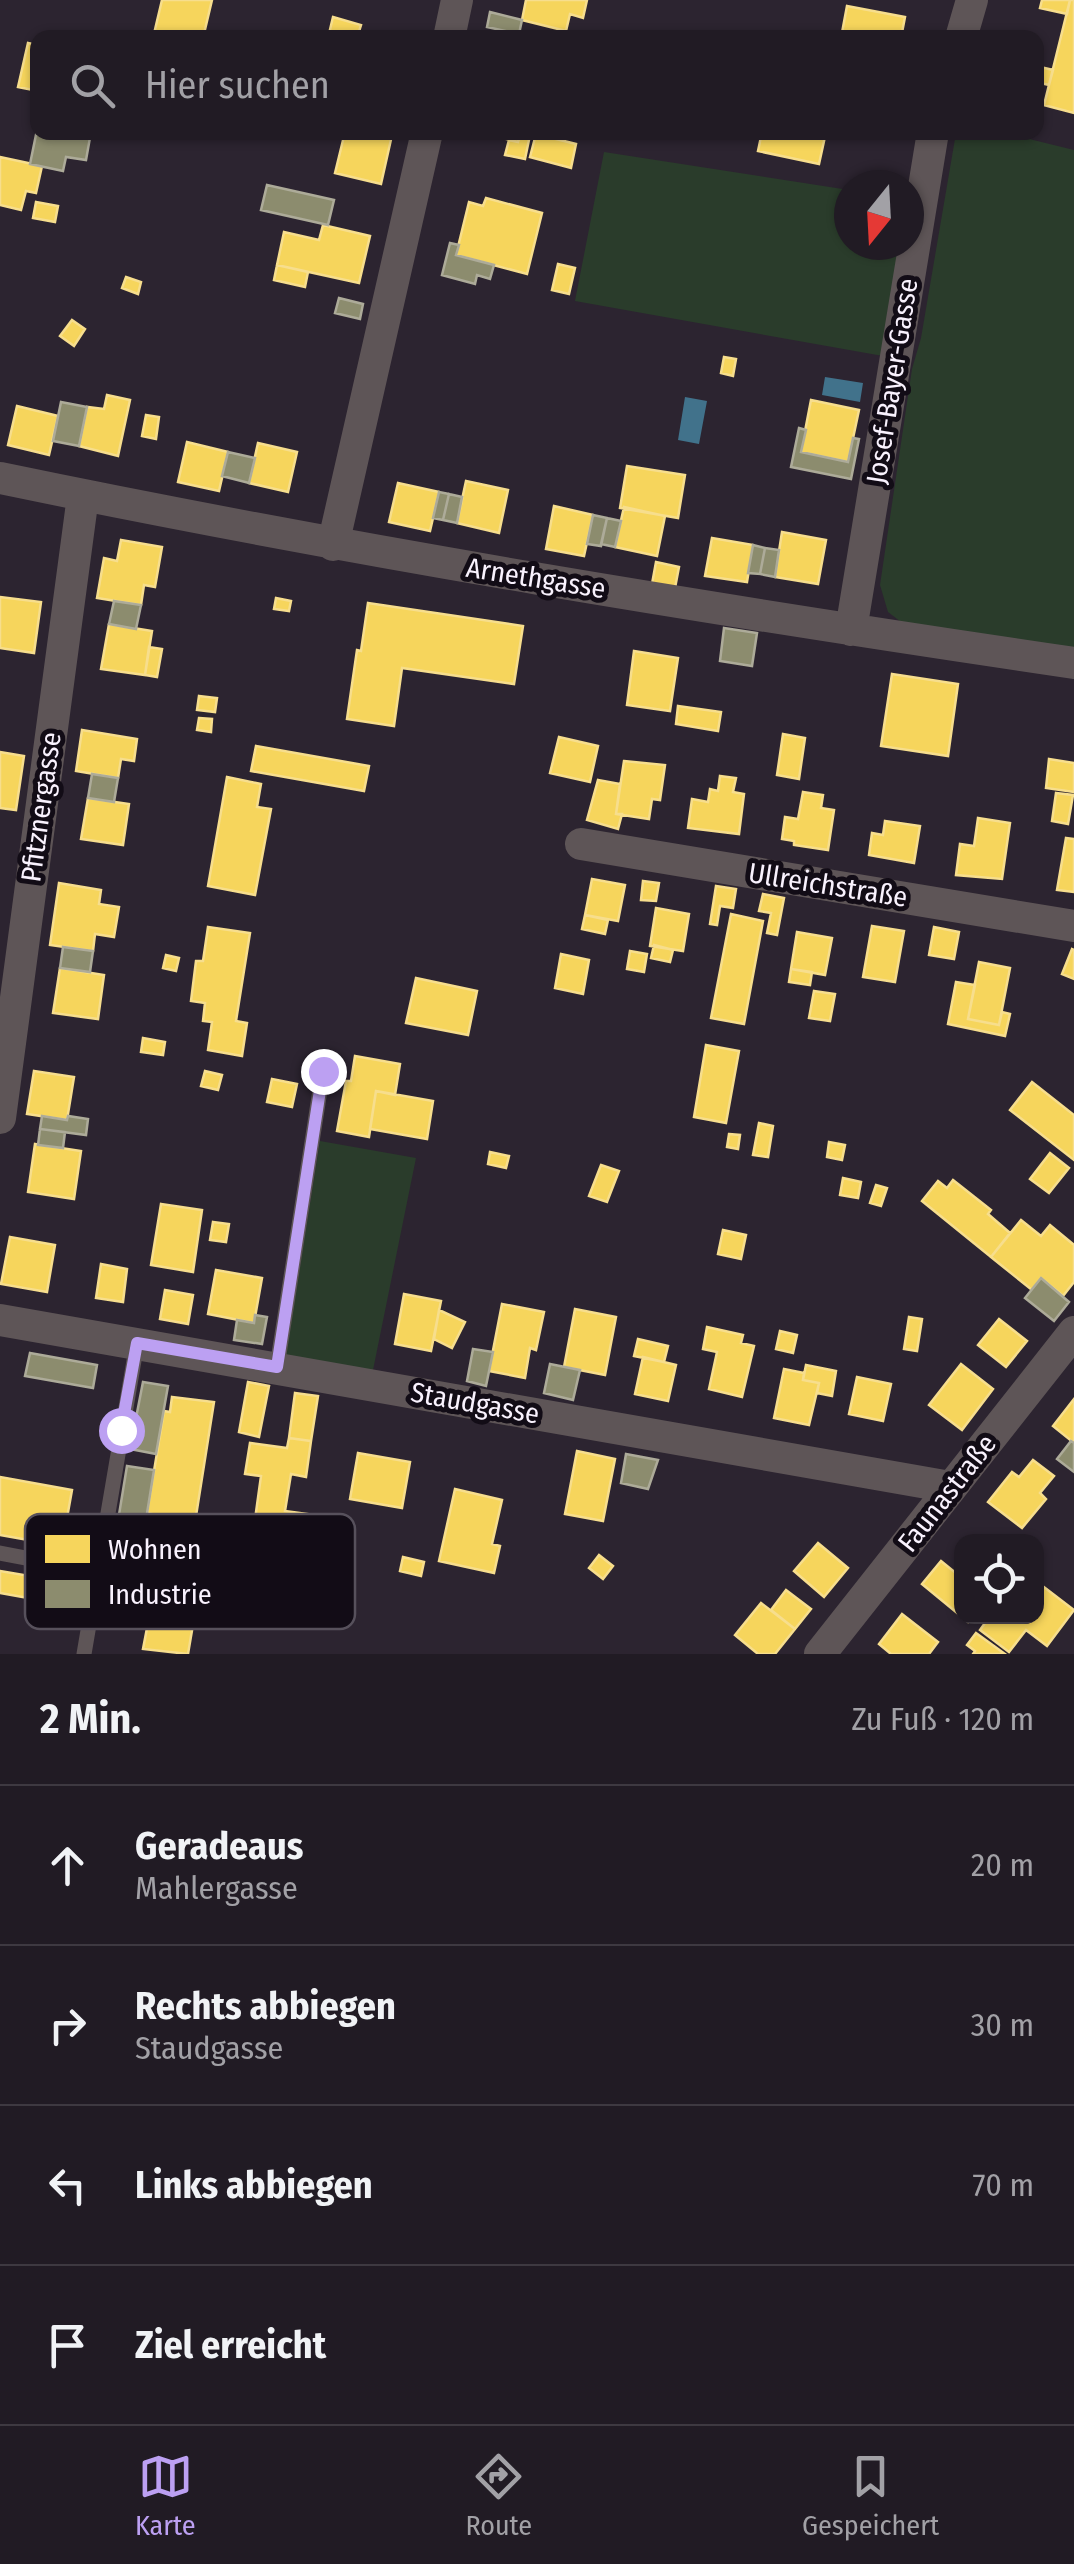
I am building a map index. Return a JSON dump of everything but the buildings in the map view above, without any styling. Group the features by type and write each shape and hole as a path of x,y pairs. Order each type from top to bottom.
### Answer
{"street":[{"path":"451,30 457,0"},
{"path":"963,30 972,0"},
{"path":"333,544 425,140"},
{"name":"Josef-Bayer-Gasse","path":"851,630 932,140"},
{"name":"Arnethgasse","path":"0,478 333,544 1074,663"},
{"name":"Pfitznergasse","path":"0,1118 83,496"},
{"name":"Ullreichstraße","path":"581,844 1074,926"},
{"name":"Staudgasse","path":"0,1320 950,1488"},
{"name":"Faunastraße","path":"820,1654 1074,1332"}],"lane":[{"path":"277,1367 323,1071"},
{"path":"108,1514 137,1343"},
{"path":"0,1552 25,1557"},
{"path":"84,1654 88,1629"}],"green space":[{"path":"955,140 1033,140 1074,150 1074,650 905,625 888,612 880,585 912,369 921,338"},
{"path":"604,152 834,188 834,260 899,260 883,356 575,301"},
{"path":"320,1141 416,1158 372,1375 285,1360"}],"water":[{"path":"825,377 863,383 860,402 822,395"},
{"path":"685,397 707,401 699,444 678,440"}],"route":[{"path":"121,1430 137,1343 277,1367 323,1071"}]}
